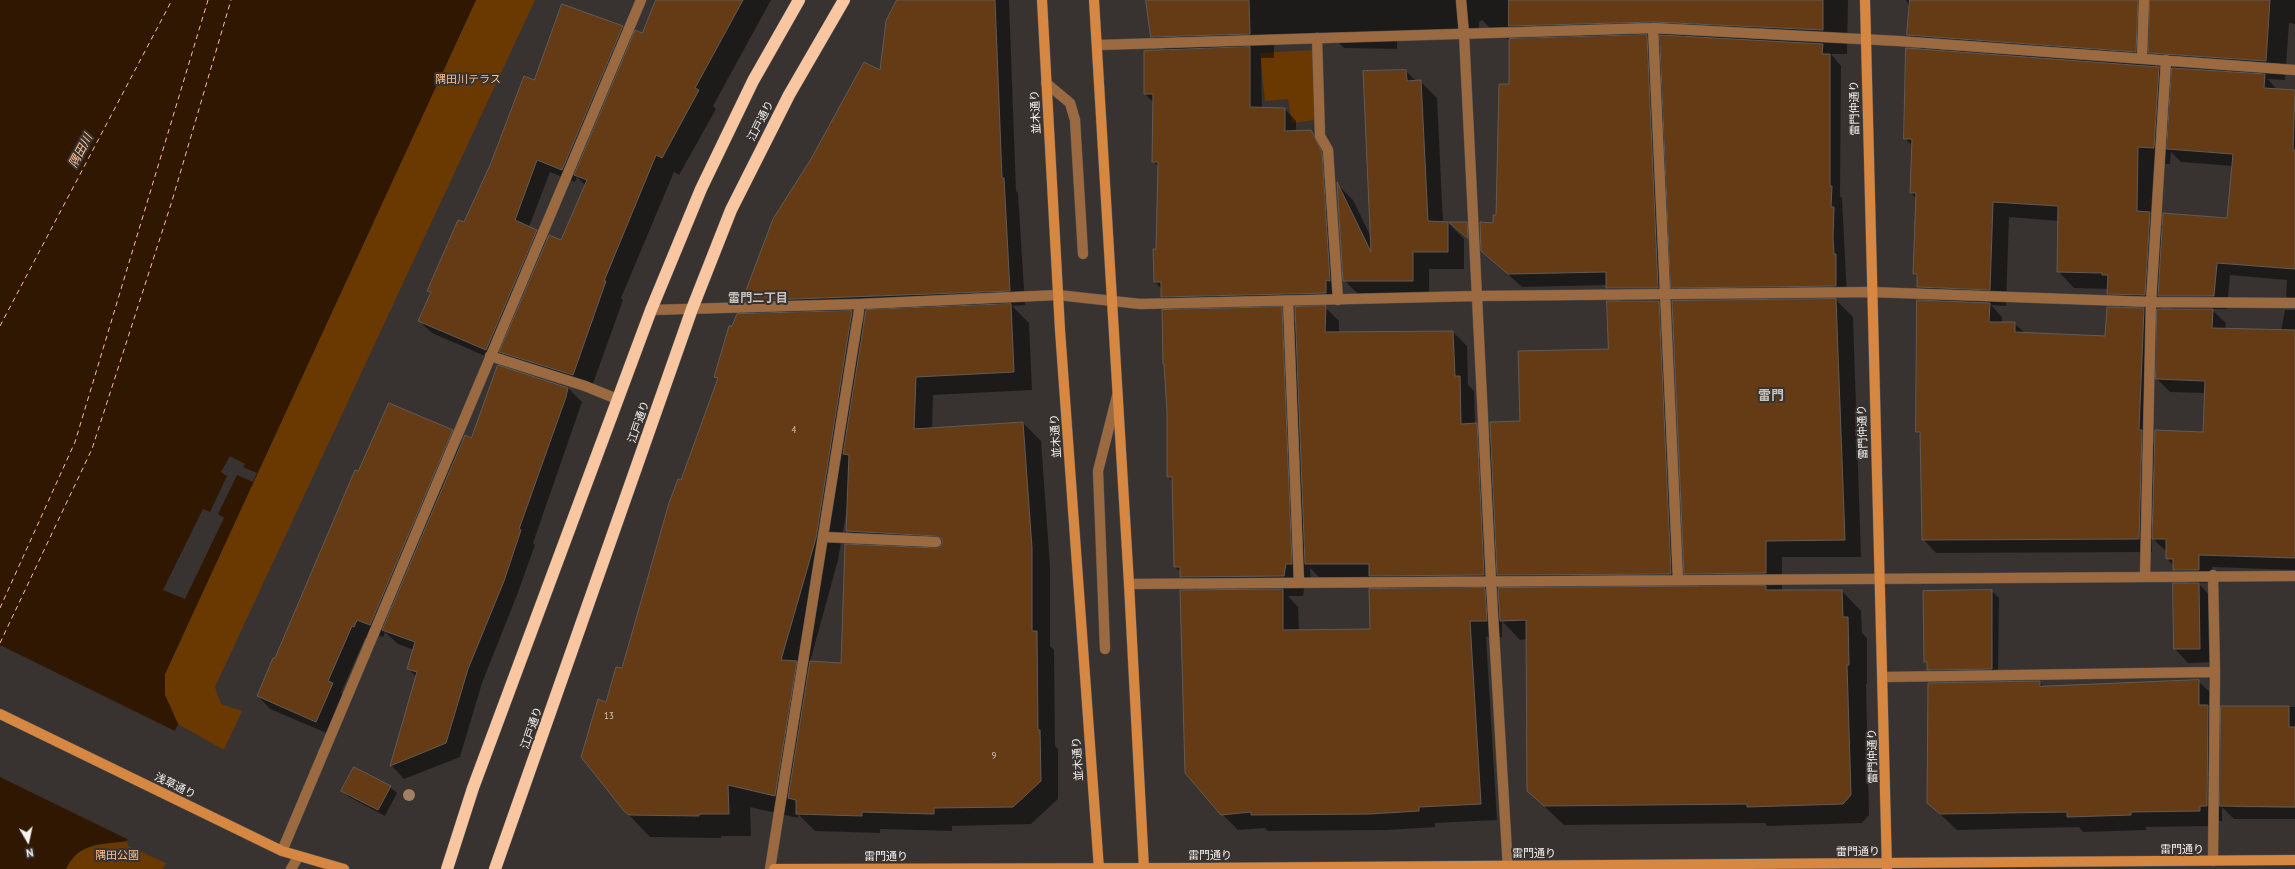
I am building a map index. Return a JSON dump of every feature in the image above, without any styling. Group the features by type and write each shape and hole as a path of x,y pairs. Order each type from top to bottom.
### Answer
{"highway":[{"path":"447,869 476,781 651,310 701,189 753,81 798,0"},
{"name":"江戸通り","path":"495,869 692,309 731,210 788,95 844,0"}],"street":[{"path":"282,851 641,0"},
{"name":"並木通り","path":"1042,0 1058,295 1098,868"},
{"path":"1094,0 1098,45 1111,302 1130,584 1145,868"},
{"path":"1460,0 1464,34 1491,581 1508,867"},
{"name":"雷門仲通り","path":"1865,0 1871,292 1883,677 1887,866"},
{"path":"2142,58 2144,0"},
{"path":"1098,45 1653,28 2142,58 2295,70"},
{"path":"1653,28 1678,580"},
{"path":"1317,38 1320,136 1328,150 1338,300"},
{"path":"2145,576 2151,302 2166,60"},
{"path":"1046,83 1070,103 1075,120 1083,254"},
{"path":"651,310 860,304 1058,295 1140,304 1477,296 1871,292 2151,302 2295,303"},
{"path":"1288,300 1299,583"},
{"path":"770,869 860,304"},
{"path":"490,356 585,386 617,400"},
{"path":"1105,649 1098,471 1117,394"},
{"path":"824,537 936,542"},
{"path":"1130,584 2213,575 2295,576"},
{"path":"2213,575 2215,672 2213,861"},
{"path":"1883,677 2215,672"},
{"name":"浅草通り","path":"0,714 282,851 298,857 344,869"},
{"path":"291,869 298,857"},
{"name":"雷門通り","path":"774,869 1887,866 2295,860"}],"green space":[{"name":"隅田川テラス","path":"476,0 535,0 215,687 221,704 242,711 224,750 178,724 165,695 165,674"},
{"path":"1313,50 1315,120 1292,123 1288,99 1265,101 1260,53"},
{"name":"隅田公園","path":"127,841 128,846 166,863 163,869 66,869 71,860 84,849 99,844"}],"water":[{"name":"隅田川","path":"0,0 476,0 165,674 165,695 178,724 127,841 99,844 84,849 71,860 66,869 0,869"}],"pier":[{"path":"230,456 245,464 243,467 257,473 253,482 237,475 218,514 224,518 185,599 163,590 203,509 210,512 227,476 221,472"},
{"path":"0,645 177,732 129,840 0,777"}],"building":[{"path":"656,0 743,0 695,88 699,90 662,158 656,155 604,281 606,281 573,375 499,352 549,235 561,240 587,180 574,175 635,30 642,33"},
{"path":"897,0 995,0 1002,178 1004,178 1010,291 742,301 773,219 811,159 864,62 880,70 886,21"},
{"path":"1146,0 1249,0 1250,34 1151,37"},
{"path":"1509,0 1823,0 1823,30 1653,22 1509,26"},
{"path":"1910,0 2138,0 2136,52 1907,35"},
{"path":"2150,0 2270,0 2266,61 2149,53"},
{"path":"562,4 623,26 562,170 537,160 515,220 537,230 486,350 418,321 431,292 427,291 458,220 464,222 491,163 524,76 534,80"},
{"path":"1647,35 1658,288 1606,288 1606,272 1508,274 1481,251 1480,222 1493,223 1493,215 1496,215 1499,84 1509,84 1509,39"},
{"path":"1660,35 1823,44 1822,54 1830,54 1830,186 1832,186 1831,207 1834,207 1833,238 1834,254 1836,254 1836,286 1671,288"},
{"path":"1250,47 1250,107 1285,108 1285,131 1311,130 1322,152 1330,281 1326,280 1326,293 1161,297 1161,282 1154,282 1153,249 1156,249 1158,162 1152,162 1153,94 1144,94 1144,51"},
{"path":"1906,48 2159,67 2154,148 2138,147 2137,211 2150,212 2145,295 2107,294 2108,275 2102,275 2102,273 2057,272 2058,206 1993,202 1990,290 1917,287 1917,274 1913,274 1916,193 1910,193 1912,139 1904,139"},
{"path":"2172,68 2265,74 2264,88 2295,90 2293,150 2295,150 2295,269 2217,263 2214,296 2158,296 2163,213 2227,218 2233,154 2167,149"},
{"path":"1406,70 1407,81 1421,80 1428,221 1448,222 1448,252 1413,252 1413,281 1343,281 1337,182 1371,252 1363,71"},
{"path":"1449,222 1467,222 1468,238"},
{"path":"1836,299 1845,540 1766,541 1766,573 1684,574 1672,301"},
{"path":"1917,300 1990,303 1989,322 2015,322 2015,332 2105,336 2107,307 2144,308 2139,430 2142,430 2139,539 1922,540 1920,432 1916,432"},
{"path":"1607,301 1659,301 1671,574 1497,575 1490,422 1520,421 1518,351 1608,349"},
{"path":"1011,304 1014,372 916,377 914,429 1023,422 1032,548 1032,631 1037,631 1038,730 1040,730 1041,781 1013,807 934,808 934,814 862,812 862,816 796,814 796,800 788,798 810,661 841,663 845,544 939,548 942,543 942,539 936,536 846,531 849,455 843,454 866,310"},
{"path":"1326,306 1325,332 1453,331 1455,376 1460,376 1461,424 1477,423 1484,575 1369,576 1369,564 1305,564 1295,307"},
{"path":"1282,307 1292,564 1286,564 1284,576 1180,577 1180,567 1174,567 1172,477 1167,477 1167,412 1163,364 1162,310"},
{"path":"2157,309 2213,309 2212,328 2295,330 2295,558 2199,555 2199,570 2173,570 2173,559 2166,559 2166,539 2152,539 2155,430 2203,432 2205,381 2156,379"},
{"path":"852,311 816,538 781,660 797,661 775,796 728,785 729,814 699,814 699,816 629,815 624,811 581,757 598,699 606,702 616,667 622,668 669,503 678,479 681,480 718,378 714,377 729,326 732,326 737,314"},
{"path":"498,365 568,388 566,397 519,529 521,530 504,581 468,669 446,743 390,766 417,672 407,669 415,642 382,630 465,435 471,438"},
{"path":"389,403 453,430 370,625 357,620 354,627 352,626 328,681 333,683 316,722 257,696 273,658 275,658 355,470 358,471"},
{"path":"2173,583 2199,583 2200,649 2174,649"},
{"path":"1766,586 1766,590 1842,590 1843,617 1848,617 1849,665 1847,665 1851,795 1843,804 1747,807 1747,804 1544,806 1527,791 1526,620 1500,621 1498,588"},
{"path":"1485,588 1487,621 1470,621 1481,804 1419,807 1419,811 1370,814 1251,815 1251,812 1221,815 1185,773 1180,590 1283,589 1283,630 1370,629 1369,589"},
{"path":"1992,590 1992,669 1927,670 1927,662 1924,662 1923,591"},
{"path":"2199,680 2199,705 2208,705 2207,806 2200,806 2200,811 2131,812 2131,815 2067,817 2067,812 1940,814 1927,803 1928,683 2040,681 2040,686"},
{"path":"2221,706 2289,706 2289,727 2295,727 2295,807 2220,806"},
{"path":"354,767 391,786 378,810 341,791"}],"ferry route":[{"path":"0,326 172,0"},
{"path":"0,608 75,442 208,0"},
{"path":"0,643 92,449 172,201 231,0"}],"district":[{"name":"雷門二丁目","path":"758,299"},
{"name":"雷門","path":"1771,396"}]}
